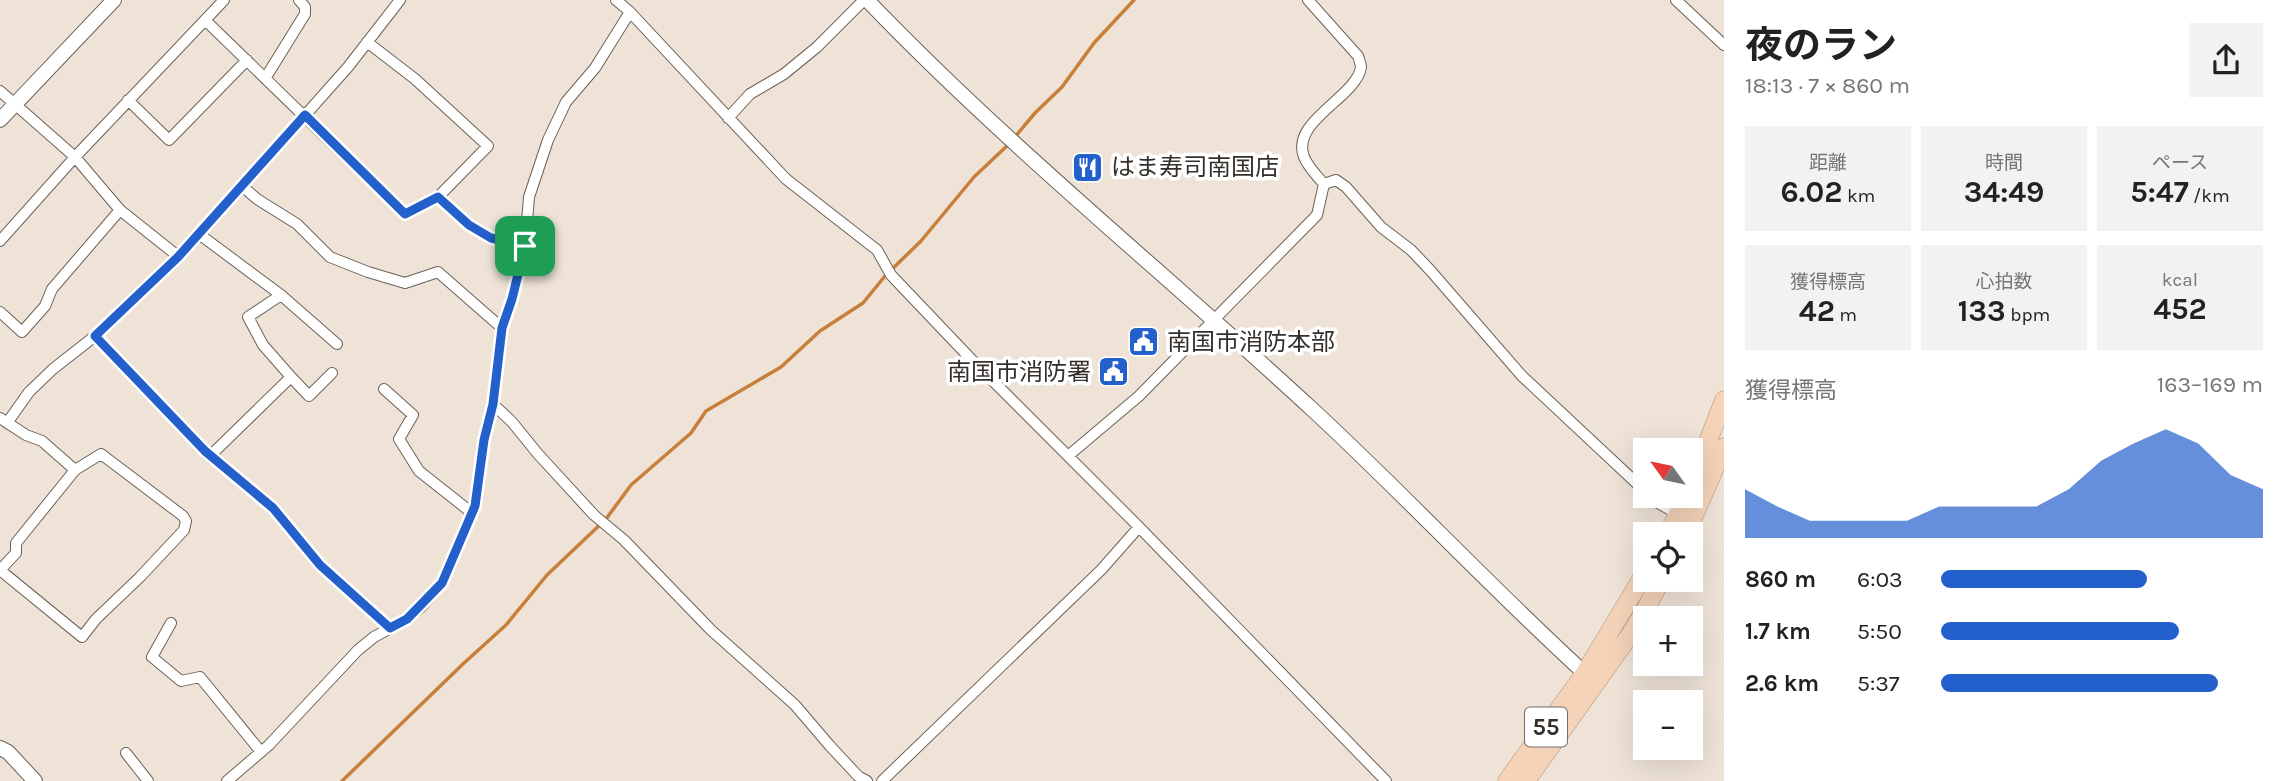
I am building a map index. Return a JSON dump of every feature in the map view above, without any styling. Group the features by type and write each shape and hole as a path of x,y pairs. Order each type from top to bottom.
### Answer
{"highway":[{"path":"1703,454 1724,400"},
{"path":"1686,522 1724,447"},
{"name":"55","path":"1526,781 1591,679 1635,592"},
{"name":"55","path":"1507,781 1635,628 1655,592"}],"street":[{"path":"0,120 114,0"},
{"path":"266,77 305,14 305,7 299,0"},
{"path":"75,470 42,441 3,421 53,369 95,336 178,257 305,115 400,0"},
{"path":"616,0 786,179 877,250 890,272 1386,781"},
{"path":"227,781 261,752 358,650 407,619 442,583 472,513 493,404 502,328 525,246 529,197 548,140 566,102 595,68 637,0"},
{"path":"728,118 750,94 784,74 817,47 865,0 1011,141 1314,411 1591,679"},
{"path":"1308,0 1358,57 1361,67 1356,79 1312,124 1303,141 1303,155 1324,184"},
{"path":"1676,0 1724,46"},
{"path":"0,241 75,157 205,20 218,2"},
{"path":"205,20 405,214 438,197 488,146 415,79 367,42"},
{"path":"128,100 169,140 247,60"},
{"path":"0,91 75,157 120,210 178,257"},
{"path":"1324,184 1336,180 1346,187 1381,226 1411,250 1430,270 1522,376 1633,480"},
{"path":"1068,456 1139,396 1317,215 1324,184"},
{"path":"242,186 257,200 297,224 330,257 405,283 438,272 502,328"},
{"path":"438,197 469,225 491,238 525,246"},
{"path":"0,313 22,332 45,306 52,289 120,210"},
{"path":"199,234 281,295 337,344"},
{"path":"281,295 248,317 263,345 309,396 332,373"},
{"path":"95,336 211,456 273,508 320,565 390,628"},
{"path":"211,456 291,377"},
{"path":"384,389 412,415 400,439 419,471 472,513"},
{"path":"493,404 602,522 624,540 711,630 795,705 858,776 867,781"},
{"path":"101,454 186,521 184,530 82,637 0,570 16,553 16,542 75,470 101,454"},
{"path":"1665,508 1684,522"},
{"path":"882,781 1101,570 1139,527"},
{"path":"171,623 152,657 181,681 200,677 261,752"},
{"path":"0,748 8,752 35,781"},
{"path":"126,753 148,781"}],"waterway":[{"path":"1014,138 1062,87 1094,43 1134,0"},
{"path":"342,781 506,625 547,575 606,519 631,485 691,433 706,411 781,367 820,331 863,303 885,276 921,241 974,177 1009,144"}],"place":[{"name":"はま寿司南国店","path":"1088,167"},
{"name":"南国市消防本部","path":"1144,342"},
{"name":"南国市消防署","path":"1114,372"}],"route":[{"path":"305,115 405,214 438,197 469,225 491,238 525,246 502,328 493,404 484,440 475,506 442,583 420,608 390,628 320,565 273,508 205,451 95,336 178,257 305,115"}]}
